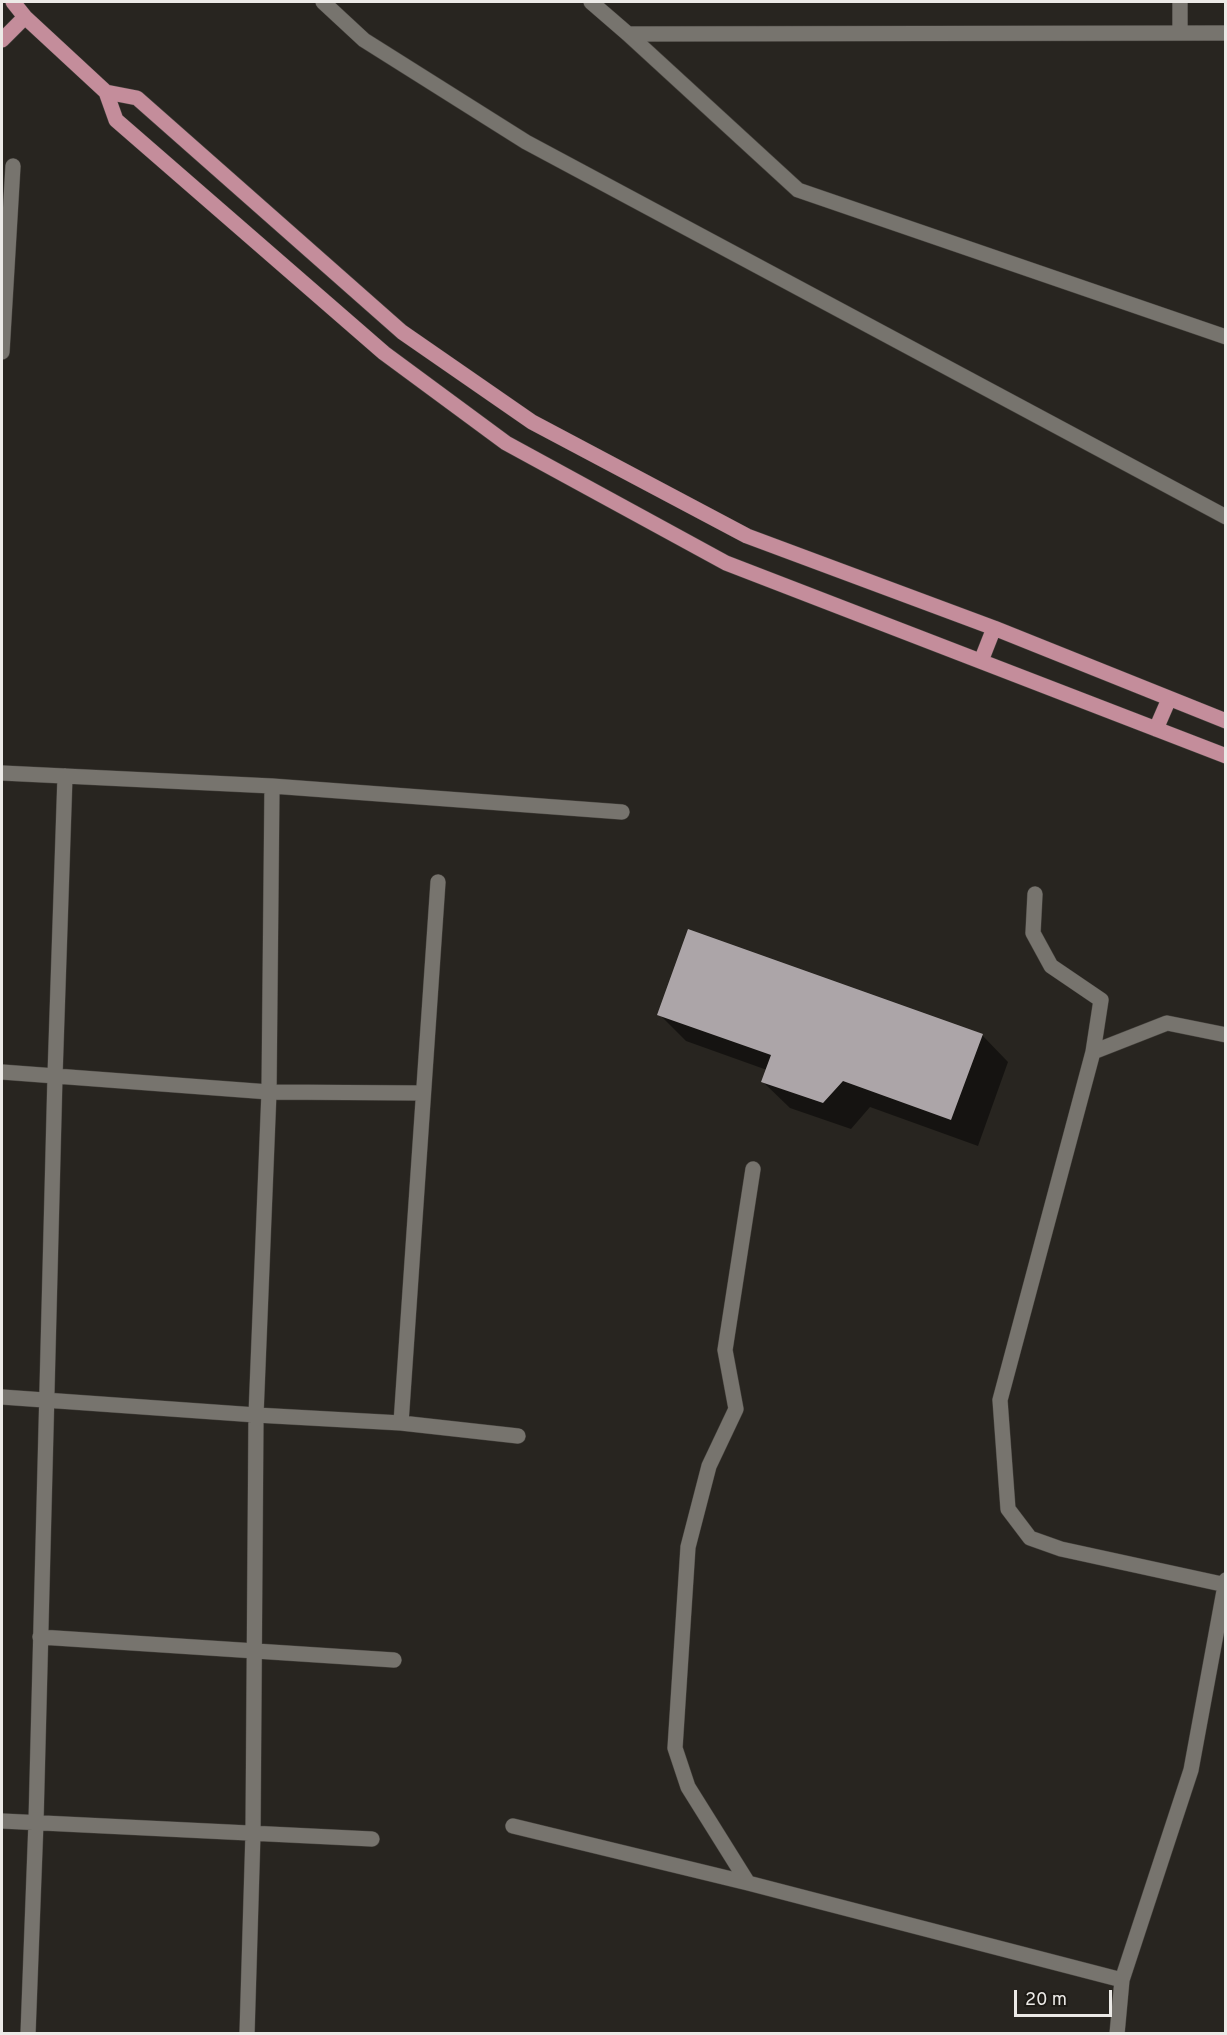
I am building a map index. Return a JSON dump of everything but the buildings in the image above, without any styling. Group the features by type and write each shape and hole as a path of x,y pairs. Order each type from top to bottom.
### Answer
{"main road":[{"path":"13,2 25,17 106,92 116,120 384,353 506,443 726,563 1226,756"},
{"path":"2,40 25,17"},
{"path":"106,92 137,98 402,332 532,422 747,536 994,628 1226,721"},
{"path":"981,661 994,628"},
{"path":"1156,729 1169,699"}],"street":[{"path":"323,2 364,40 526,142 1226,517"},
{"path":"591,2 798,189 1226,337"},
{"path":"1180,2 1180,33"},
{"path":"628,34 1226,33"},
{"path":"2,352 13,166"},
{"path":"2,773 272,786 622,812"},
{"path":"28,2034 65,776"},
{"path":"247,2034 253,1833 256,1415 269,1092 272,786"},
{"path":"401,1423 438,882"},
{"path":"1035,894 1034,933 1051,966 1101,1000 1093,1052 1000,1400 1008,1509 1030,1538 1061,1549 1225,1584 1191,1770 1122,1980 1117,2034"},
{"path":"1093,1052 1167,1023 1226,1035"},
{"path":"2,1072 269,1092 423,1093"},
{"path":"748,1883 688,1787 675,1748 688,1547 709,1466 736,1409 725,1350 753,1169"},
{"path":"2,1397 401,1423 518,1436"},
{"path":"40,1637 394,1660"},
{"path":"2,1821 372,1839"},
{"path":"513,1826 748,1883 1122,1980"}]}
